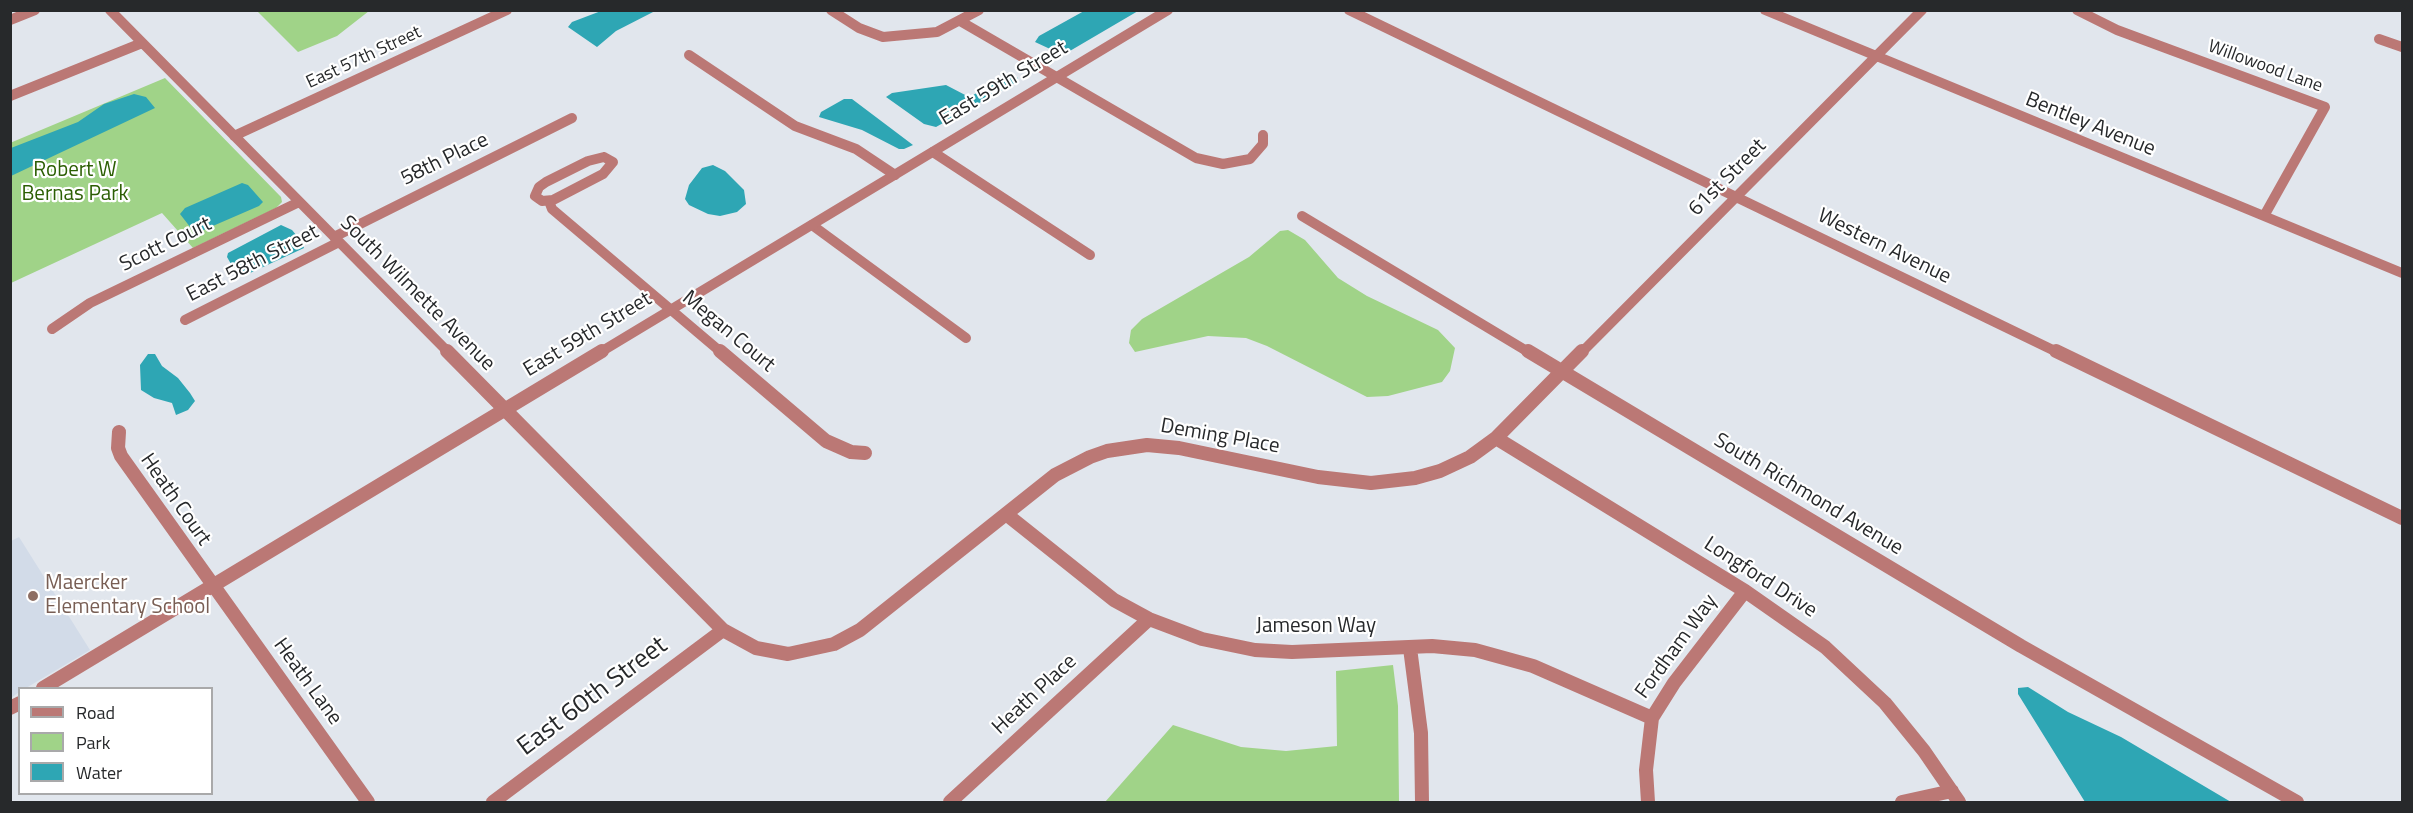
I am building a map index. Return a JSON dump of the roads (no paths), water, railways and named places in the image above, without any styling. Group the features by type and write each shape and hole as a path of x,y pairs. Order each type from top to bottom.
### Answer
{"street":[{"path":"10,20 35,10"},
{"name":"South Wilmette Avenue","path":"110,10 723,630"},
{"name":"East 57th Street","path":"234,136 507,10"},
{"path":"831,10 859,28 883,37 920,36 960,21 979,10"},
{"name":"East 59th Street","path":"45,687 1168,10"},
{"name":"Western Avenue","path":"1349,10 2403,518"},
{"name":"Bentley Avenue","path":"1765,10 2403,273"},
{"name":"61st Street","path":"1561,373 1922,10"},
{"name":"Willowood Lane","path":"2077,10 2117,30 2325,107 2323,117 2264,216"},
{"path":"960,21 1174,146 1209,162 1223,164 1250,159 1263,144 1263,135"},
{"path":"2379,39 2403,47"},
{"path":"10,96 142,44"},
{"path":"689,55 795,126 856,149 896,175"},
{"name":"58th Place","path":"337,240 572,118"},
{"path":"933,152 1090,255"},
{"name":"Megan Court","path":"604,157 613,162 603,174 549,201 537,199 536,191 539,187 596,158 604,157"},
{"name":"Megan Court","path":"549,201 552,209 826,441 851,452 865,453"},
{"name":"Scott Court","path":"52,329 90,303 300,202"},
{"name":"South Richmond Avenue","path":"1302,216 1561,373 2021,646 2297,802"},
{"path":"812,225 966,338"},
{"name":"East 58th Street","path":"185,320 337,240"},
{"name":"Deming Place","path":"723,630 756,648 788,654 834,644 867,625 1006,514 1071,466 1118,449 1147,445 1179,448 1318,477 1371,483 1415,478 1440,471 1470,457 1496,438 1561,373"},
{"name":"Heath Court","path":"119,432 118,448 121,456 212,586"},
{"name":"Longford Drive","path":"1496,438 1745,591 1818,641 1867,685 1924,751 1956,797"},
{"name":"Jameson Way","path":"1006,514 1114,600 1149,619 1202,639 1255,650 1292,652 1432,646 1458,648 1512,659 1652,718"},
{"name":"Heath Lane","path":"212,586 368,802"},
{"name":"Fordham Way","path":"1648,802 1646,770 1652,718 1674,683 1745,591"},
{"name":"Heath Place","path":"950,802 1149,619"},
{"name":"East 60th Street","path":"493,802 723,630"},
{"path":"1410,648 1421,734 1422,802"},
{"path":"1902,802 1956,797"}],"water":[{"path":"601,11 655,11 616,31 597,47 568,27 572,22"},
{"path":"1084,11 1138,11 1063,55 1035,42 1039,36"},
{"path":"1012,75 1018,78 1015,83 936,127 924,124 886,97 892,93 946,85 969,97"},
{"path":"134,94 146,97 155,108 11,176 11,148 78,122 104,104"},
{"path":"844,99 852,99 913,145 899,149 862,130 819,117 821,112"},
{"path":"713,165 725,171 744,190 746,204 737,212 720,216 708,214 689,205 685,199 689,185 702,168"},
{"path":"242,183 248,185 263,202 259,206 199,232 194,232 180,214 185,208"},
{"path":"281,225 292,230 304,248 250,273 243,275 235,271 227,257 228,253"},
{"path":"148,354 155,354 162,366 178,378 190,393 195,401 188,410 176,415 172,403 154,398 141,390 140,365"},
{"path":"2028,687 2068,712 2121,737 2231,802 2085,802 2018,694 2018,688"}],"place":[{"name":"Maercker Elementary School","path":"33,596"}],"park label":[{"name":"Robert W Bernas Park","path":"75,183"}]}
